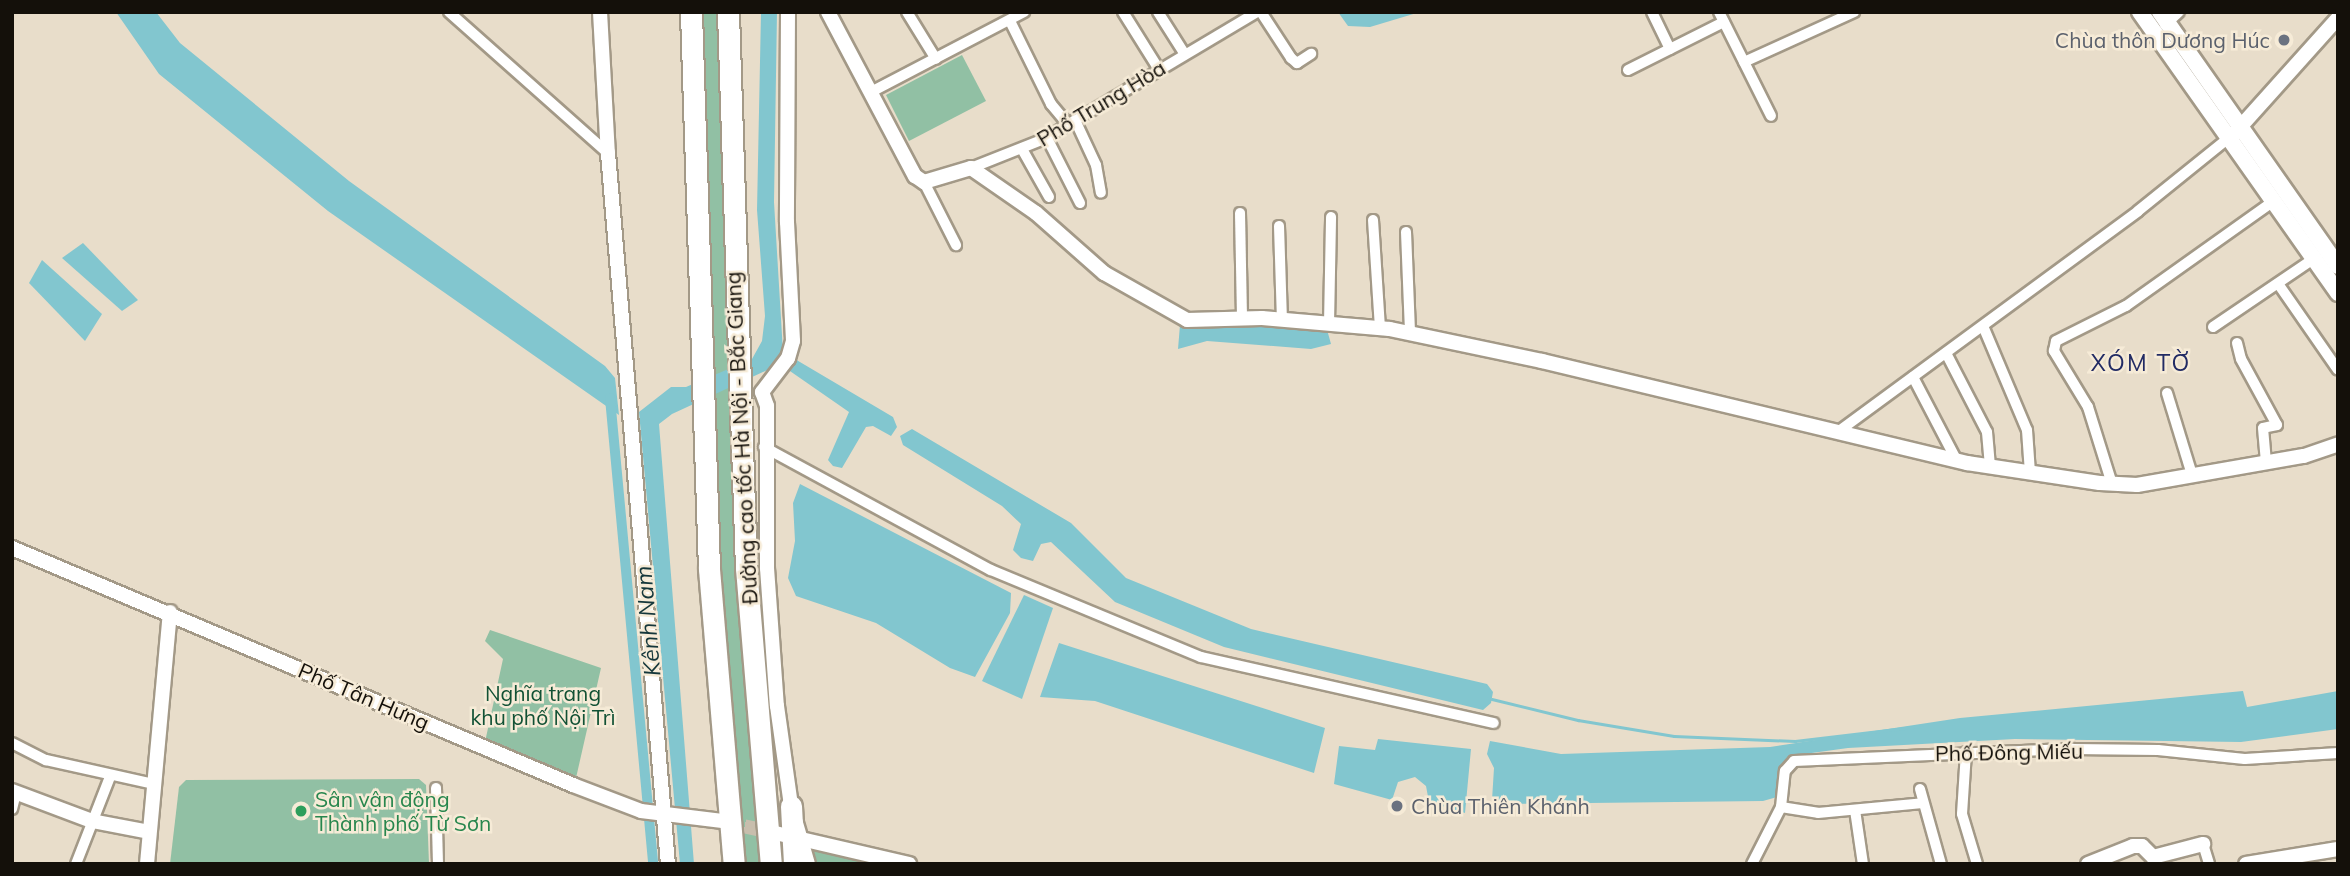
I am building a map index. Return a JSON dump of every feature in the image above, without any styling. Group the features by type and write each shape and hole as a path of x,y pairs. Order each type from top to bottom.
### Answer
{"highway":[{"name":"Đường cao tốc Hà Nội - Bắc Giang","path":"691,12 709,569 734,864"},
{"name":"Đường cao tốc Hà Nội - Bắc Giang","path":"728,12 746,568 771,864"},
{"path":"791,806 797,838 794,864"}],"main road":[{"path":"2140,12 2165,20 2271,203 2338,293"},
{"path":"2232,135 2338,266"}],"street":[{"path":"449,12 608,153"},
{"path":"600,12 608,153 668,864"},
{"path":"788,12 787,222 793,341 788,358 763,390 767,406 764,447 777,706 791,806"},
{"path":"828,12 915,176 924,182 956,245"},
{"path":"907,12 936,59"},
{"path":"871,92 1024,12"},
{"path":"1123,12 1158,68"},
{"path":"1158,12 1184,53"},
{"path":"1259,12 1297,63 1311,54"},
{"name":"Phố Trung Hòa","path":"924,182 971,168 1046,138 1243,16 1259,12"},
{"path":"1651,12 1670,49"},
{"path":"1744,62 1854,12"},
{"path":"1628,70 1670,49 1722,17 1771,116"},
{"path":"1839,431 1983,326 2232,135 2338,18"},
{"path":"1010,21 1051,104 1072,122 1096,166 1101,193"},
{"path":"1046,138 1080,203"},
{"path":"1022,149 1049,197"},
{"path":"971,168 1037,213 1104,273 1152,303 1187,320 1282,320 1410,333 1839,431 1958,461 2112,484 2137,485 2266,462 2338,443"},
{"path":"2112,484 2088,407 2054,351 2056,341 2126,306 2271,203"},
{"path":"1240,213 1242,319"},
{"path":"1329,324 1331,217"},
{"path":"1373,220 1380,328"},
{"path":"1279,226 1282,320"},
{"path":"1406,232 1410,333"},
{"path":"2213,327 2279,285 2312,260"},
{"path":"2279,285 2338,370"},
{"path":"1983,326 2027,430 2030,472"},
{"path":"2237,344 2241,359 2277,425 2263,428 2266,462"},
{"path":"1946,353 1987,432 1990,466"},
{"path":"1913,377 1958,461"},
{"path":"2167,393 2192,475"},
{"path":"764,447 991,570 1201,657 1494,723"},
{"name":"Phố Tân Hưng","path":"12,548 640,811 722,821"},
{"path":"147,864 170,612"},
{"path":"12,743 46,760 110,777 154,785"},
{"name":"Phố Đông Miếu","path":"1752,864 1781,807 1790,762 1966,752 2158,750 2245,759 2338,753"},
{"path":"1966,752 1962,814 1977,864"},
{"path":"76,864 84,858 92,821 110,777"},
{"path":"436,788 438,864"},
{"path":"1920,789 1941,864"},
{"path":"12,809 14,792 92,821 149,832"},
{"path":"1781,807 1818,813 1923,803"},
{"path":"1854,810 1863,864"},
{"path":"771,832 909,864"},
{"path":"797,838 808,864"},
{"path":"2088,864 2133,846 2142,846 2149,860 2203,844 2209,864"},
{"path":"2246,864 2338,849"}],"green space":[{"path":"701,12 717,12 733,506 759,864 743,864 723,617"},
{"path":"962,55 986,101 909,141 886,95"},
{"name":"Nghĩa trang khu phố Nội Trì","path":"490,630 601,668 576,778 485,742 503,659 485,641"},
{"name":"Sân vận động Thành phố Từ Sơn","path":"419,779 426,785 429,864 170,864 179,787 186,780"},
{"path":"794,845 874,864 797,864"}],"water":[{"path":"116,12 156,12 180,43 349,181 605,366 615,378 619,415 328,211 159,74"},
{"name":"Kênh Nam","path":"761,12 777,12 774,202 783,352 893,417 897,427 891,436 873,426 866,427 842,468 833,466 828,460 849,412 787,369 774,367 672,414 659,424 694,864 680,864 639,412 671,387 686,387 752,359 762,341 765,316 757,210"},
{"path":"1338,12 1420,12 1370,27 1348,26"},
{"path":"83,243 138,300 122,311 62,258"},
{"path":"42,260 102,314 85,341 29,283"},
{"path":"1180,325 1326,326 1331,344 1311,349 1207,341 1178,349"},
{"path":"912,429 1071,523 1126,578 1251,629 1487,684 1493,692 1491,703 1483,710 1224,647 1115,602 1051,542 1041,544 1033,561 1021,558 1013,550 1021,524 1002,506 903,445 900,436"},
{"path":"800,484 1011,593 1010,613 975,677 950,668 876,623 796,596 788,578 795,541 793,503"},
{"path":"1024,595 1053,608 1022,699 982,681"},
{"path":"1059,643 1325,728 1314,773 1095,701 1040,697"},
{"path":"2243,691 2247,707 2338,691 2338,729 2241,742 2015,739 1848,748 1797,755 1777,797 1763,801 1498,804 1492,800 1494,768 1487,754 1490,741 1561,754 1770,747 1960,718"},
{"path":"1378,739 1471,749 1465,813 1429,802 1426,786 1415,777 1398,782 1392,800 1334,784 1339,746 1375,750"}],"waterway":[{"path":"610,398 653,864"},
{"path":"1492,699 1578,720 1674,736 1795,741 1921,726"}],"tunnel":[{"path":"724,822 771,832"}],"place":[{"name":"Chùa thôn Dương Húc","path":"2284,40"},
{"name":"Chùa Thiên Khánh","path":"1397,806"},
{"name":"Sân vận động Thành phố Từ Sơn","path":"301,811"}],"district":[{"name":"XÓM TỜ","path":"2141,363"}]}
